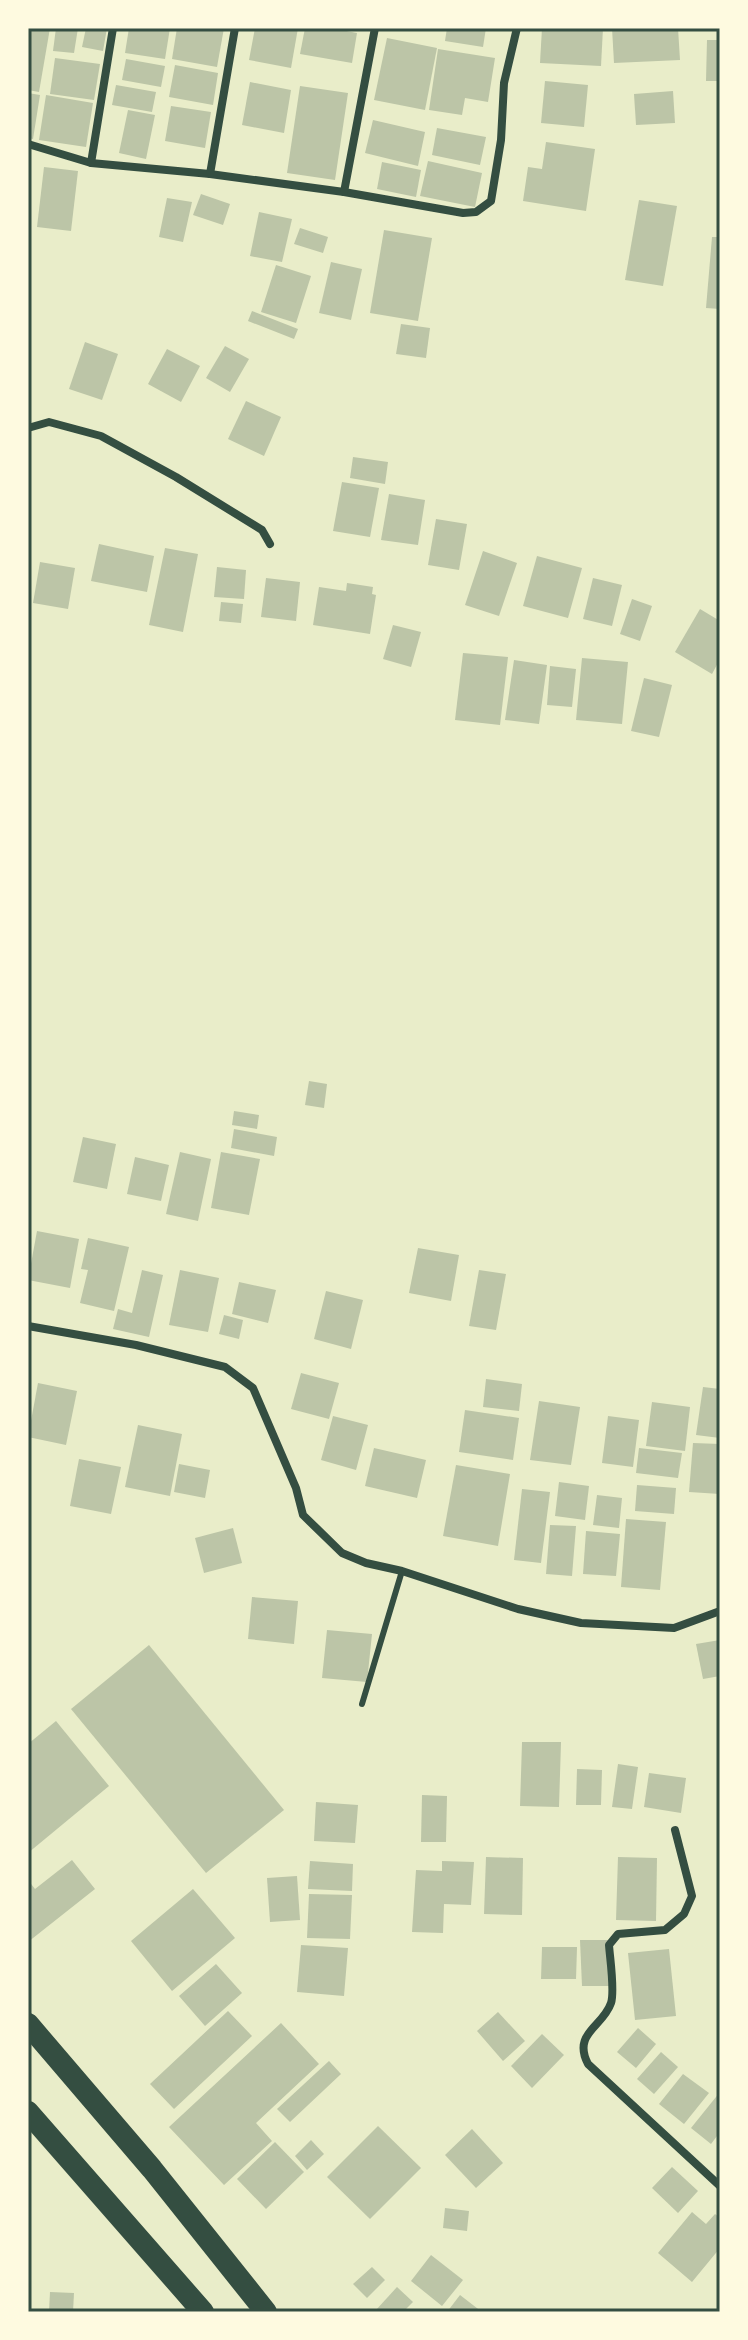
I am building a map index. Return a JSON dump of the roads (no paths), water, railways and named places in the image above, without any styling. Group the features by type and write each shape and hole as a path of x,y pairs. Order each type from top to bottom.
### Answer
{"highway":[{"path":"28,2024 152,2169 266,2312"},
{"path":"28,2112 203,2312"}],"street":[{"path":"91,163 113,28"},
{"path":"210,174 235,28"},
{"path":"344,192 375,28"},
{"path":"28,144 91,163 210,174 344,192 463,213 476,212 491,201 501,140 504,83 517,28"},
{"path":"28,428 49,422 101,436 262,530 270,544"},
{"path":"28,1326 136,1345 225,1367 253,1388 296,1488 303,1515 342,1553 366,1563 402,1571 518,1609 581,1623 674,1628 720,1611"},
{"path":"675,1830 692,1896 684,1914 665,1930 618,1934 609,1945 612,2003 583,2042 583,2055 588,2064 720,2186"}],"lane":[{"path":"362,1704 402,1571"}]}
